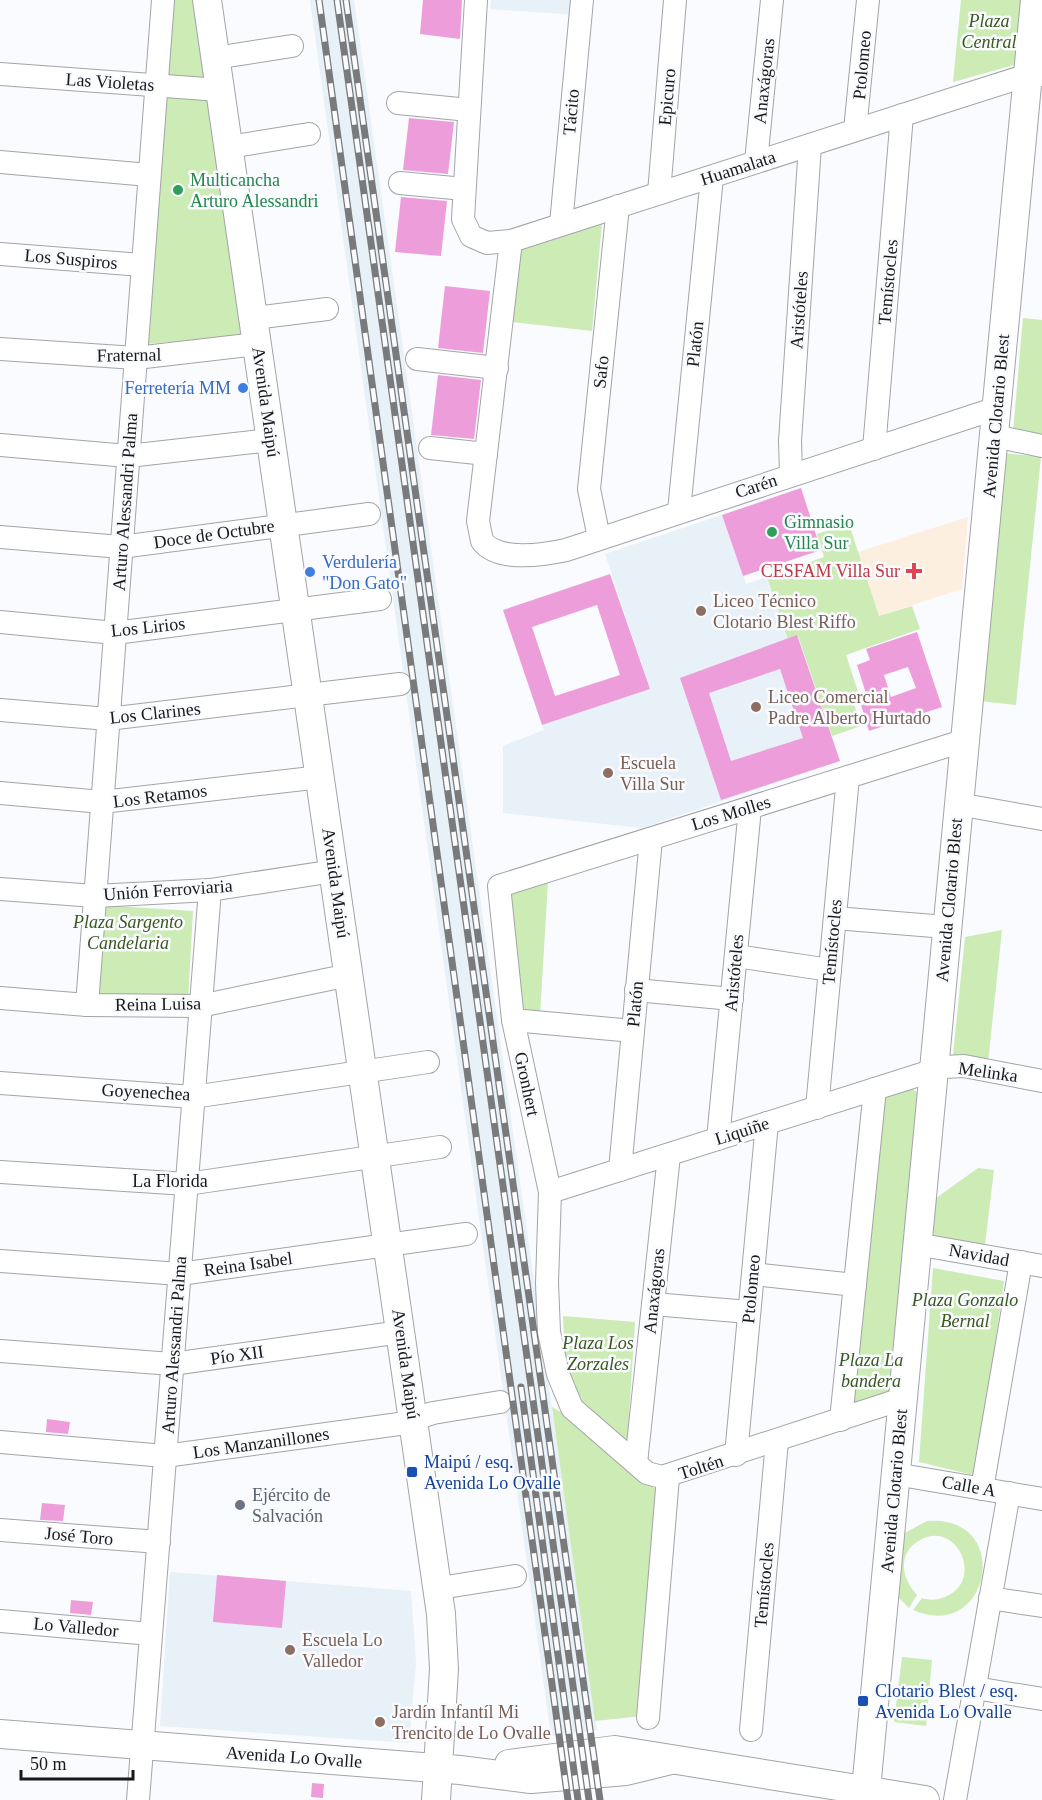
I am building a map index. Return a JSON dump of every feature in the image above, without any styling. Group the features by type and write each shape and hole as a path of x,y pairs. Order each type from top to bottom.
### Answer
{"main road":[{"name":"Avenida Maipú","path":"207,0 414,1420 444,1648 436,1800"},
{"name":"Avenida Clotario Blest","path":"866,1795 963,741 1035,75 1035,0"},
{"name":"Avenida Lo Ovalle","path":"0,1734 481,1772 530,1760 599,1751 628,1751 866,1795 925,1800"}],"street":[{"name":"Arturo Alessandri Palma","path":"87,1005 163,0"},
{"path":"400,183 464,189 476,0"},
{"name":"Tácito","path":"561,224 582,0"},
{"name":"Epicuro","path":"659,193 675,0"},
{"name":"Anaxágoras","path":"756,162 772,0"},
{"name":"Ptolomeo","path":"855,130 868,0"},
{"path":"215,58 292,46"},
{"name":"Las Violetas","path":"0,74 220,90"},
{"name":"Huamalata","path":"464,189 465,228 475,240 487,243 511,241 902,115 1035,75"},
{"path":"399,103 469,110"},
{"name":"Temístocles","path":"874,449 902,115"},
{"path":"229,147 309,134"},
{"name":"Aristóteles","path":"791,474 790,441 810,145"},
{"path":"0,162 149,175"},
{"name":"Platón","path":"679,511 712,177"},
{"name":"Safo","path":"599,538 589,489 618,206"},
{"path":"430,448 486,454 511,241"},
{"name":"Los Suspiros","path":"0,254 142,265"},
{"name":"Fraternal","path":"0,349 136,358 256,331 327,309"},
{"path":"417,359 497,368"},
{"name":"Carén","path":"486,454 478,521 479,535 490,549 514,554 556,552 998,408"},
{"path":"995,436 1042,446"},
{"path":"0,445 128,456 272,440"},
{"name":"Doce de Octubre","path":"0,537 121,547 369,513"},
{"name":"Los Lirios","path":"0,622 115,633 380,599"},
{"name":"Los Clarines","path":"0,710 108,719 400,684"},
{"name":"Los Molles","path":"500,886 963,741"},
{"name":"Los Retamos","path":"0,793 102,802 321,777"},
{"name":"Temístocles","path":"817,1108 848,777"},
{"path":"958,804 1042,819"},
{"name":"Aristóteles","path":"718,1139 750,808"},
{"name":"Platón","path":"620,1170 651,839"},
{"name":"Unión Ferroviaria","path":"0,889 95,896 210,890 334,871"},
{"name":"Gronhert","path":"500,886 513,1020 550,1192 547,1283"},
{"name":"Arturo Alessandri Palma","path":"138,1800 210,890"},
{"path":"835,918 946,927"},
{"path":"736,956 830,970"},
{"name":"Reina Luisa","path":"0,998 87,1005 200,1006 349,975"},
{"path":"636,990 732,999"},
{"path":"513,1020 633,1031"},
{"name":"Goyenechea","path":"0,1083 193,1097 428,1062"},
{"name":"Melinka","path":"934,1070 964,1066 1042,1081"},
{"name":"Liquiñe","path":"550,1192 934,1070"},
{"path":"841,1420 875,1089"},
{"name":"Ptolomeo","path":"736,1455 767,1124"},
{"name":"La Florida","path":"0,1172 187,1184 440,1147"},
{"name":"Anaxágoras","path":"636,1464 669,1155"},
{"name":"Reina Isabel","path":"0,1261 180,1274 466,1234"},
{"name":"Navidad","path":"915,1244 1032,1264"},
{"path":"982,1489 1032,1264"},
{"path":"753,1274 855,1285"},
{"name":"Toltén","path":"547,1283 549,1332 559,1380 568,1402 636,1464 654,1476 668,1477 903,1399"},
{"path":"653,1304 749,1312"},
{"name":"Pío XII","path":"0,1351 172,1364 401,1332"},
{"name":"Los Manzanillones","path":"0,1442 165,1456 414,1420 433,1413 500,1402"},
{"name":"Temístocles","path":"751,1730 777,1441"},
{"name":"Calle A","path":"895,1474 1042,1499"},
{"path":"648,1718 668,1477"},
{"path":"955,1800 1009,1493"},
{"name":"José Toro","path":"0,1530 159,1542"},
{"path":"446,1587 515,1576"},
{"path":"990,1598 1042,1606"},
{"name":"Lo Valledor","path":"0,1621 151,1634"},
{"path":"975,1688 1042,1699"}],"shaded area":[{"path":"310,0 354,0 597,1730 551,1736"},
{"path":"491,0 577,0 576,15 490,9"},
{"path":"722,515 746,584 767,577 788,638 797,635 840,761 642,828 503,813 503,746 544,730 542,725 650,689 605,554"},
{"name":"CESFAM Villa Sur","path":"968,517 962,589 879,616 858,552"},
{"name":"Escuela Lo Valledor","path":"170,1572 411,1591 416,1663 409,1743 160,1726"}],"green space":[{"path":"166,0 199,0 210,85 162,81"},
{"name":"Plaza Central","path":"961,0 1024,0 1018,64 953,82"},
{"path":"159,93 209,93 241,336 146,344"},
{"path":"602,223 592,331 512,322 517,248"},
{"path":"1023,318 1042,320 1042,438 1013,432"},
{"path":"1004,453 1041,457 1016,705 979,701"},
{"path":"849,524 879,616 912,606 920,629 846,655 861,701 854,704 861,726 832,736 798,636 788,639 767,577 824,557 817,534"},
{"path":"548,881 540,1016 522,1015 507,892"},
{"name":"Plaza Sargento Candelaria","path":"99,905 193,911 188,1002 94,997"},
{"path":"1002,930 988,1063 953,1055 965,937"},
{"name":"Plaza La bandera","path":"911,1087 918,1093 890,1392 847,1409 877,1096"},
{"path":"978,1168 994,1170 985,1245 933,1237 932,1201"},
{"name":"Plaza Gonzalo Bernal","path":"933,1268 1004,1281 977,1476 919,1462"},
{"name":"Plaza Los Zorzales","path":"563,1316 635,1322 627,1446 575,1397 565,1364"},
{"path":"552,1407 568,1416 658,1491 642,1716 595,1721"},
{"path":"927,1521 955,1524 972,1537 981,1555 982,1576 975,1595 960,1609 940,1616 913,1610 922,1598 936,1600 949,1595 959,1587 964,1576 961,1553 945,1538 933,1536 913,1545 905,1559 904,1566 907,1581 917,1595 909,1608 898,1597 903,1534"},
{"path":"902,1657 932,1660 926,1726 894,1722"}],"building":[{"path":"423,0 462,0 460,39 420,34"},
{"path":"409,118 454,122 448,174 403,170"},
{"path":"401,197 447,201 441,256 395,252"},
{"path":"445,286 490,291 483,353 438,348"},
{"path":"438,375 481,380 474,439 431,435"},
{"name":"Gimnasio Villa Sur","path":"801,488 821,550 743,576 722,515"},
{"path":"610,574 650,689 542,725 503,610","holes":["597,605 620,675 555,696 532,627"]},
{"path":"917,632 942,707 869,731 860,702 868,700 857,665 870,660 866,649","holes":["908,667 916,688 891,697 884,675"]},
{"name":"Liceo Comercial Padre Alberto Hurtado","path":"797,635 840,761 721,800 680,678","holes":["780,669 803,738 731,761 709,693"]},
{"path":"47,1419 70,1422 68,1434 46,1432"},
{"path":"42,1503 65,1505 63,1521 40,1520"},
{"path":"217,1575 286,1581 282,1628 213,1622"},
{"path":"71,1600 93,1602 91,1615 70,1613"},
{"path":"312,1783 324,1784 323,1798 311,1797"}],"railway":[{"path":"319,0 568,1800"},
{"path":"337,0 589,1800"},
{"path":"346,0 600,1800"},
{"path":"521,1387 578,1800"}],"place":[{"name":"Multicancha Arturo Alessandri","path":"178,190"},
{"name":"Ferretería MM","path":"243,388"},
{"name":"Gimnasio Villa Sur","path":"772,532"},
{"name":"CESFAM Villa Sur","path":"914,571"},
{"name":"Verdulería \"Don Gato\"","path":"310,572"},
{"name":"Liceo Técnico Clotario Blest Riffo","path":"701,611"},
{"name":"Liceo Comercial Padre Alberto Hurtado","path":"756,707"},
{"name":"Escuela Villa Sur","path":"608,773"},
{"name":"Maipú / esq. Avenida Lo Ovalle","path":"412,1472"},
{"name":"Ejército de Salvación","path":"240,1505"},
{"name":"Escuela Lo Valledor","path":"290,1650"},
{"name":"Clotario Blest / esq. Avenida Lo Ovalle","path":"863,1701"},
{"name":"Jardín Infantíl Mi Trencito de Lo Ovalle","path":"380,1722"}]}
